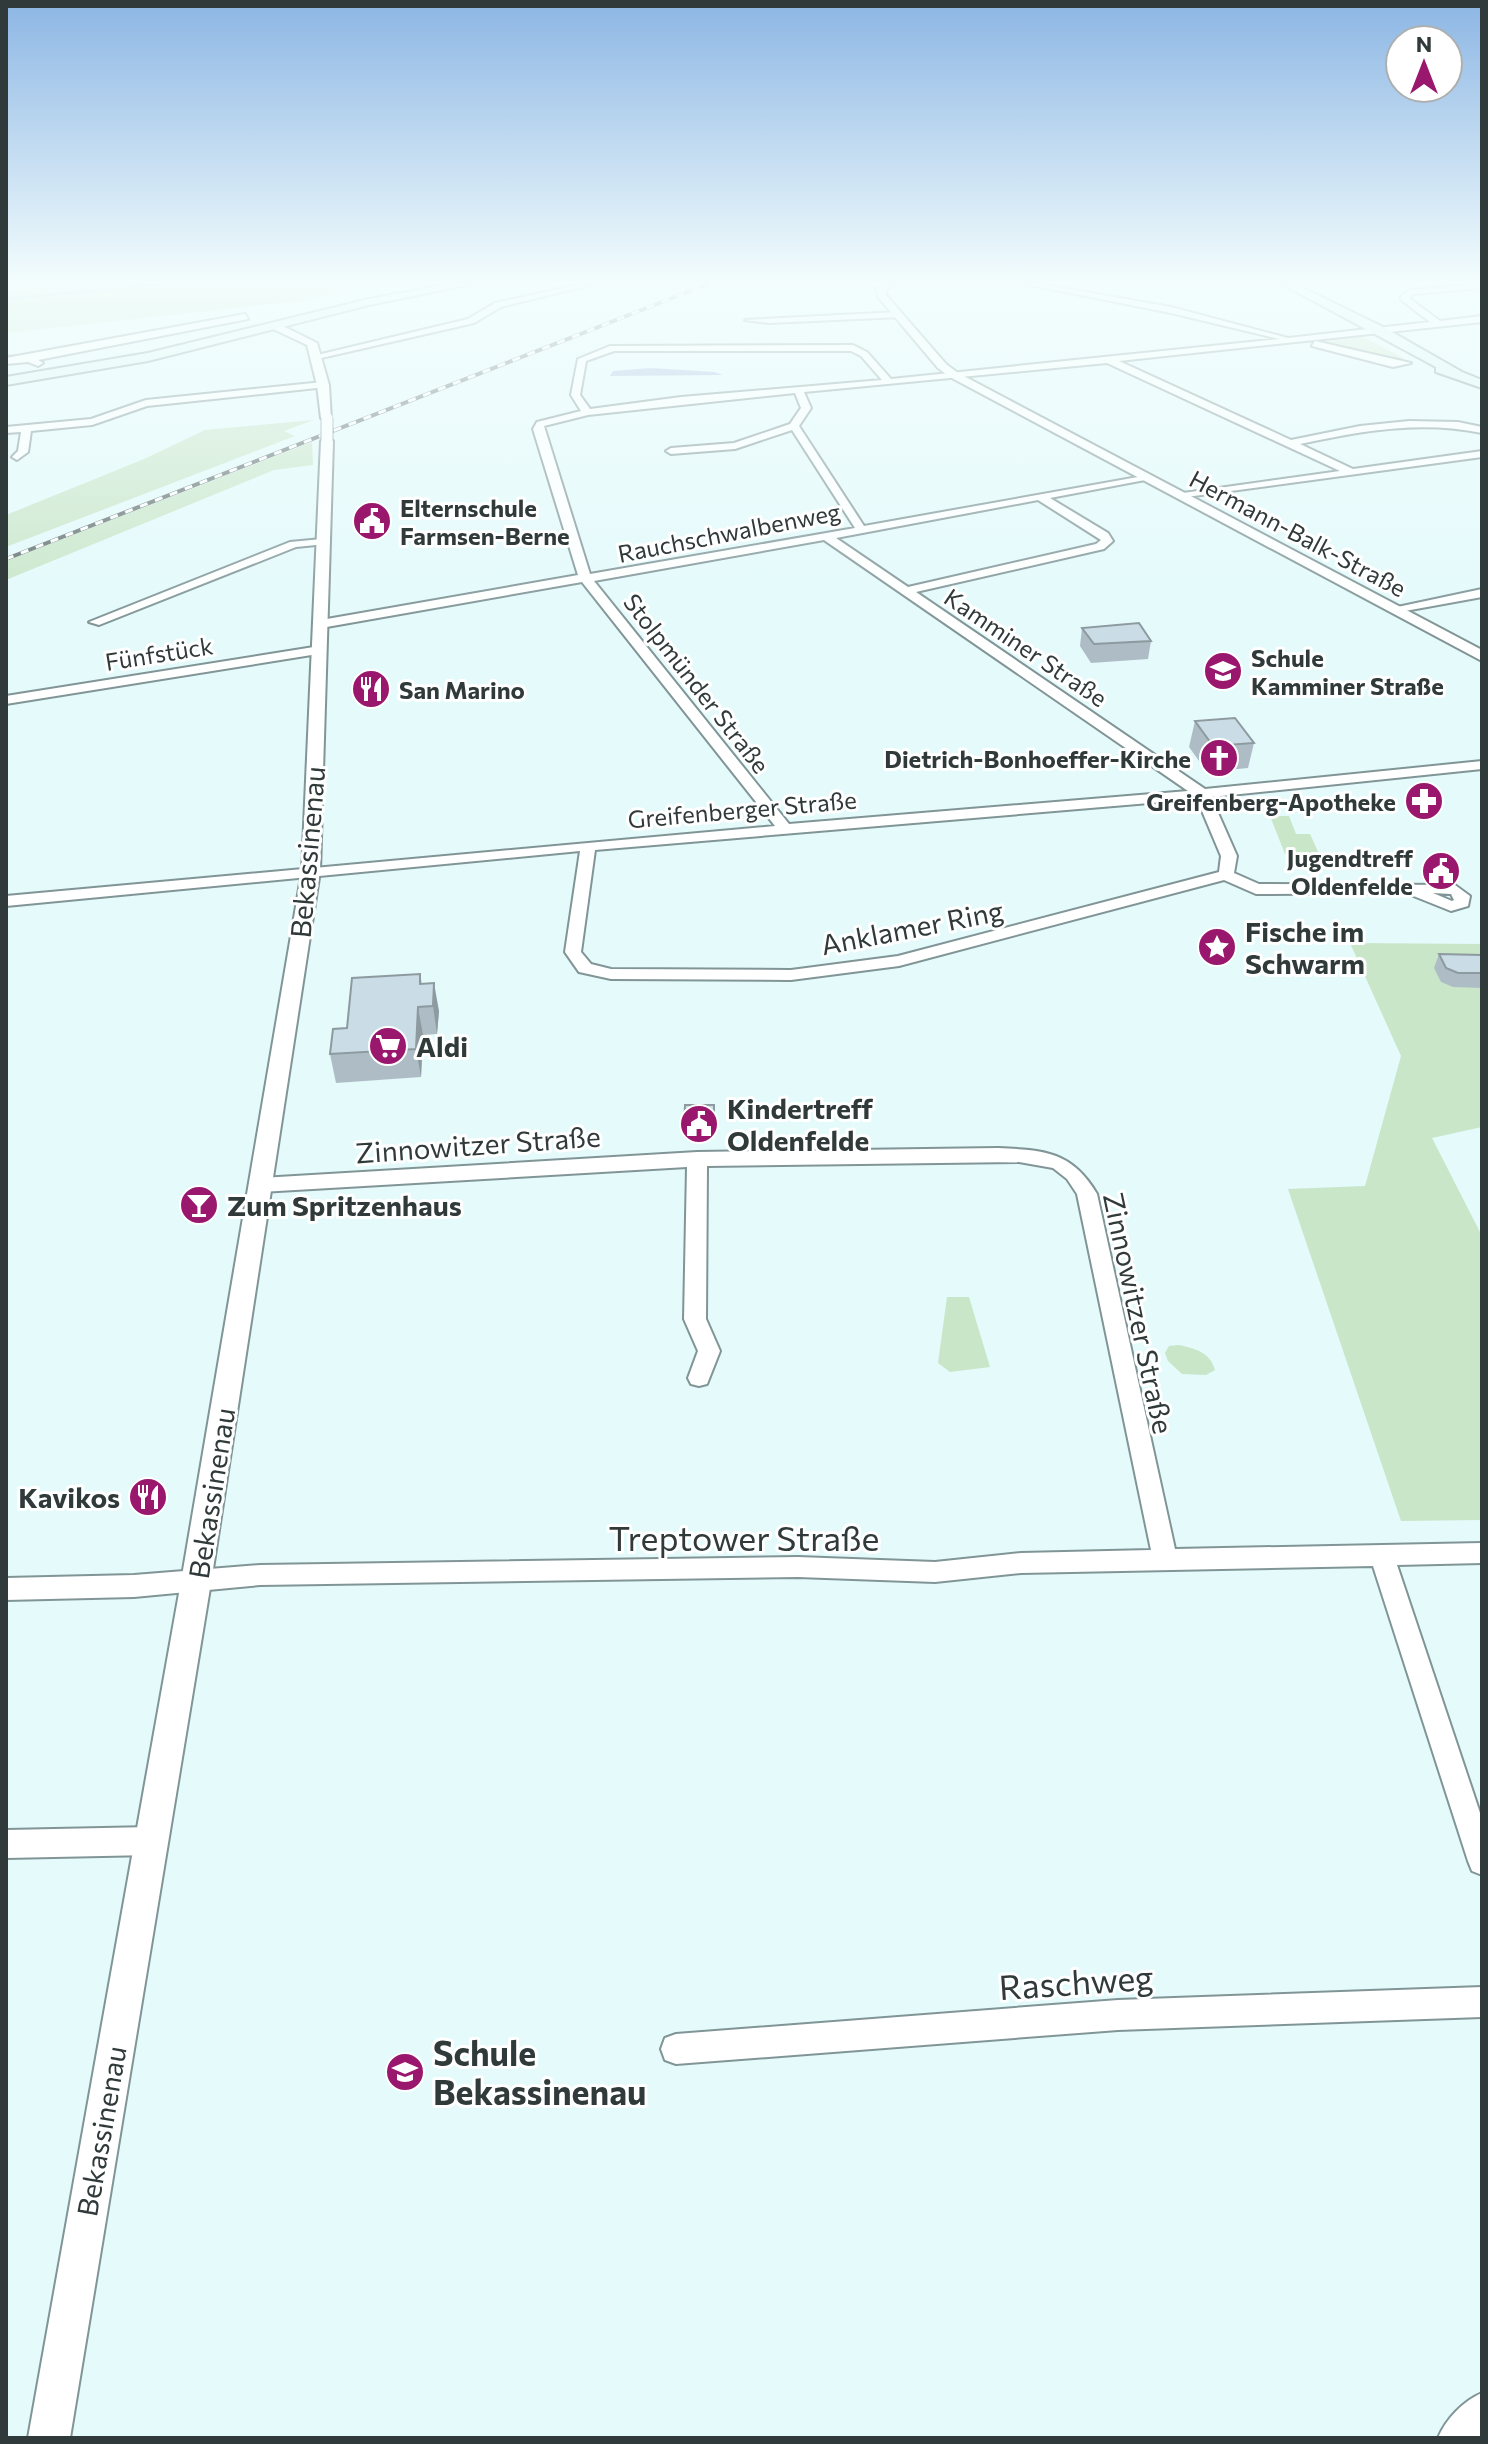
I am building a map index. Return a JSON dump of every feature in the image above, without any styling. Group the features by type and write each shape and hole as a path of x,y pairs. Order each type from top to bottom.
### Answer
{"street":[{"path":"6,430 92,422 146,403 195,398"},
{"name":"Bekassinenau","path":"49,2438 196,1582 311,871 327,441 325,398"},
{"path":"575,398 578,406 588,412 715,398"},
{"path":"671,451 735,446 794,426 806,408 804,398"},
{"name":"Hermann-Balk-Straße","path":"997,398 1482,656"},
{"path":"1190,398 1351,472"},
{"name":"Stolpmünder Straße","path":"588,412 540,424 538,429 585,578 785,829"},
{"path":"1288,444 1428,423 1462,424 1482,430"},
{"path":"794,426 861,529"},
{"path":"17,457 23,452 26,429"},
{"path":"1183,496 1482,454"},
{"name":"Rauchschwalbenweg","path":"321,624 585,578 607,577 1145,477"},
{"path":"906,591 1100,547 1107,541 1104,535 1041,497"},
{"name":"Kamminer Straße","path":"826,536 1202,794"},
{"path":"95,622 294,544 322,542"},
{"path":"1394,609 1482,593"},
{"name":"Fünfstück","path":"6,700 320,650"},
{"name":"Greifenberger Straße","path":"6,901 588,846 1202,794 1482,765"},
{"path":"1202,794 1229,856 1226,875 1256,889 1410,889"},
{"name":"Anklamer Ring","path":"588,846 573,952 585,968 611,974 791,975 899,961 1226,875"},
{"name":"Zinnowitzer Straße","path":"261,1185 697,1158 1023,1157 1055,1162 1069,1170 1087,1194 1165,1558"},
{"path":"697,1158 695,1319 709,1351 699,1378"},
{"name":"Treptower Straße","path":"6,1589 196,1582 260,1575 798,1567 935,1572 1021,1563 1482,1553"},
{"path":"1381,1554 1482,1861"},
{"path":"6,1844 151,1841"},
{"name":"Raschweg","path":"676,2049 1118,2015 1482,2002"},
{"path":"1456,2438 1482,2411"}],"green space":[{"path":"314,420 284,431 295,436 6,547 6,515 144,459 205,430"},
{"path":"312,442 313,465 274,470 6,580 6,561"},
{"path":"1270,816 1289,816 1296,834 1310,834 1319,854 1285,854"},
{"path":"1350,943 1482,944 1482,1127 1432,1138 1482,1236 1482,1520 1401,1521 1288,1189 1365,1186 1401,1056"},
{"path":"947,1297 969,1297 990,1367 950,1372 938,1363"},
{"path":"1179,1345 1206,1355 1215,1370 1206,1375 1182,1374 1168,1361 1165,1353 1169,1346"}],"building":[{"path":"1139,623 1151,641 1094,644 1082,628"},
{"path":"1235,718 1254,743 1213,746 1195,721"},
{"path":"1439,954 1482,955 1482,973 1458,973 1446,968"},
{"path":"420,974 420,984 434,983 433,1006 418,1007 416,1049 330,1054 333,1029 347,1028 352,978"},
{"name":"Kindertreff Oldenfelde","path":"685,1105 714,1105 714,1128 684,1128"}],"railway":[{"path":"6,559 417,398"}],"place":[{"name":"Elternschule Farmsen-Berne","path":"372,521"},
{"name":"Schule Kamminer Straße","path":"1223,671"},
{"name":"San Marino","path":"371,689"},
{"name":"Dietrich-Bonhoeffer-Kirche","path":"1219,758"},
{"name":"Greifenberg-Apotheke","path":"1424,801"},
{"name":"Jugendtreff Oldenfelde","path":"1441,871"},
{"name":"Fische im Schwarm","path":"1217,947"},
{"name":"Aldi","path":"388,1046"},
{"name":"Kindertreff Oldenfelde","path":"699,1124"},
{"name":"Zum Spritzenhaus","path":"199,1205"},
{"name":"Kavikos","path":"148,1497"},
{"name":"Schule Bekassinenau","path":"405,2072"}]}
